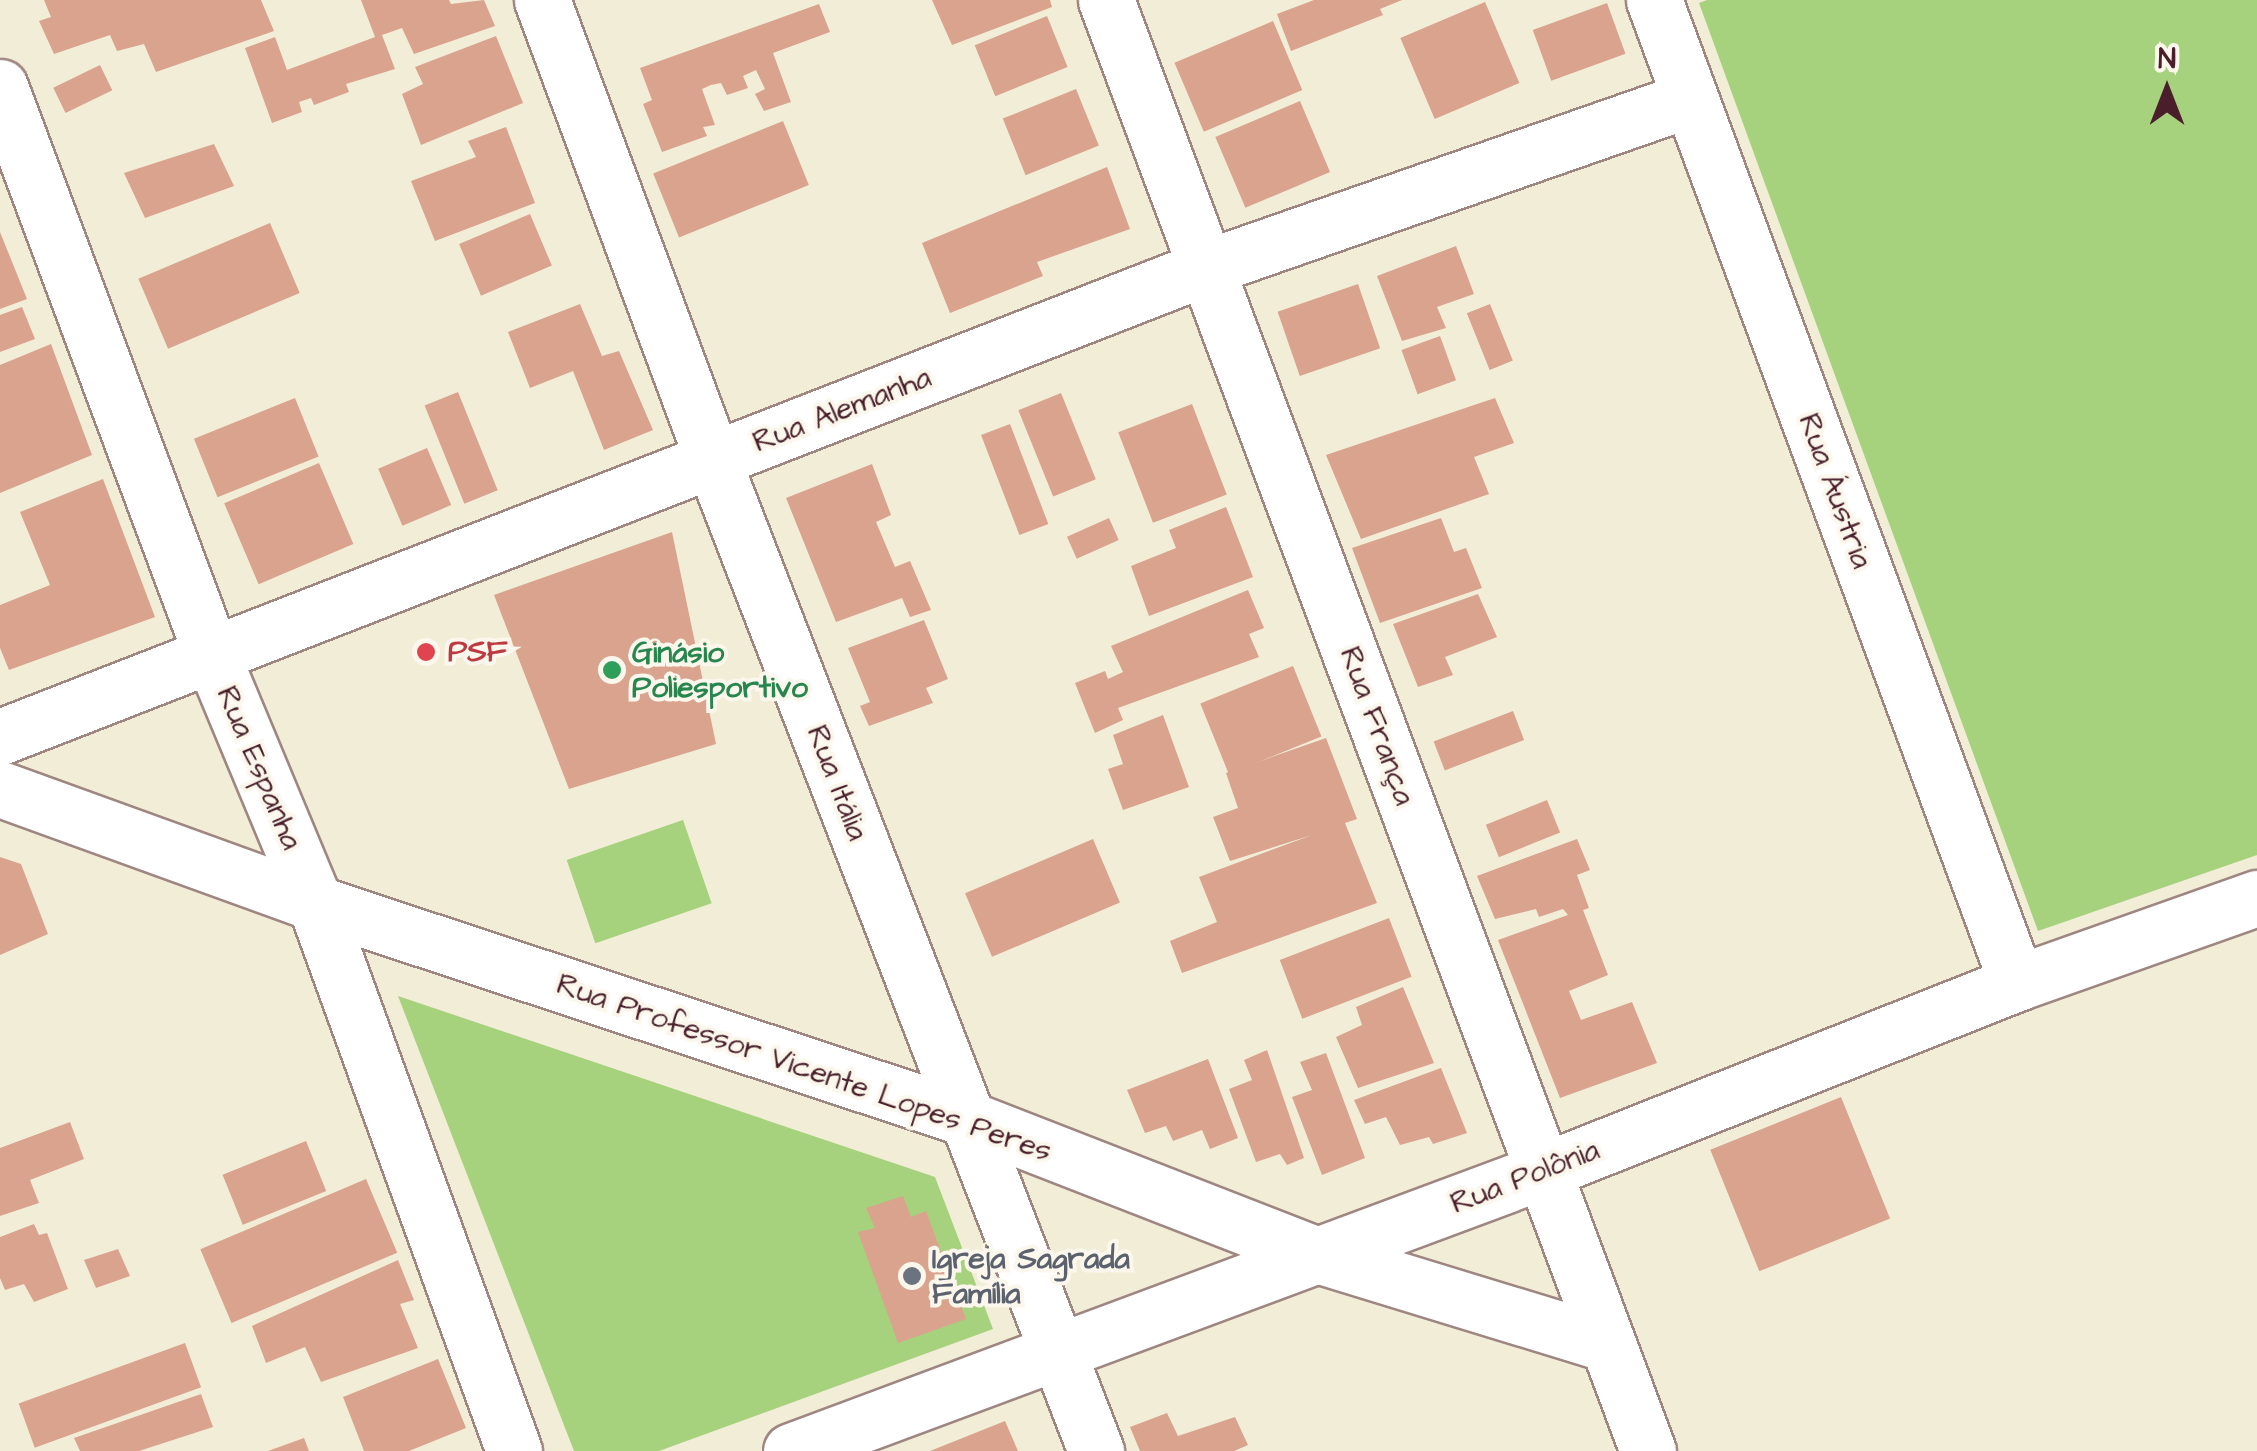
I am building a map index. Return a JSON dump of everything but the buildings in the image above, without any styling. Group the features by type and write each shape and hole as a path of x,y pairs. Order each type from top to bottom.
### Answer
{"street":[{"name":"Rua Itália","path":"542,0 713,460 1096,1451"},
{"name":"Rua França","path":"1106,0 1648,1451"},
{"name":"Rua Áustria","path":"1654,0 2017,983"},
{"name":"Rua Espanha","path":"0,87 211,653 315,903 514,1451"},
{"name":"Rua Alemanha","path":"0,738 1206,268 1690,99"},
{"name":"Rua Professor Vicente Lopes Peres","path":"0,790 315,903 966,1118 1317,1255 1608,1344"},
{"name":"Rua Polônia","path":"791,1451 1543,1171 2017,983 2257,898"}],"green space":[{"path":"2257,0 2257,855 2038,931 1699,3"},
{"path":"683,820 712,903 595,943 567,860"},
{"path":"398,996 935,1177 993,1329 659,1451 574,1451"}],"place":[{"name":"PSF","path":"426,652"},
{"name":"Ginásio Poliesportivo","path":"612,670"},
{"name":"Igreja Sagrada Família","path":"912,1276"}]}
